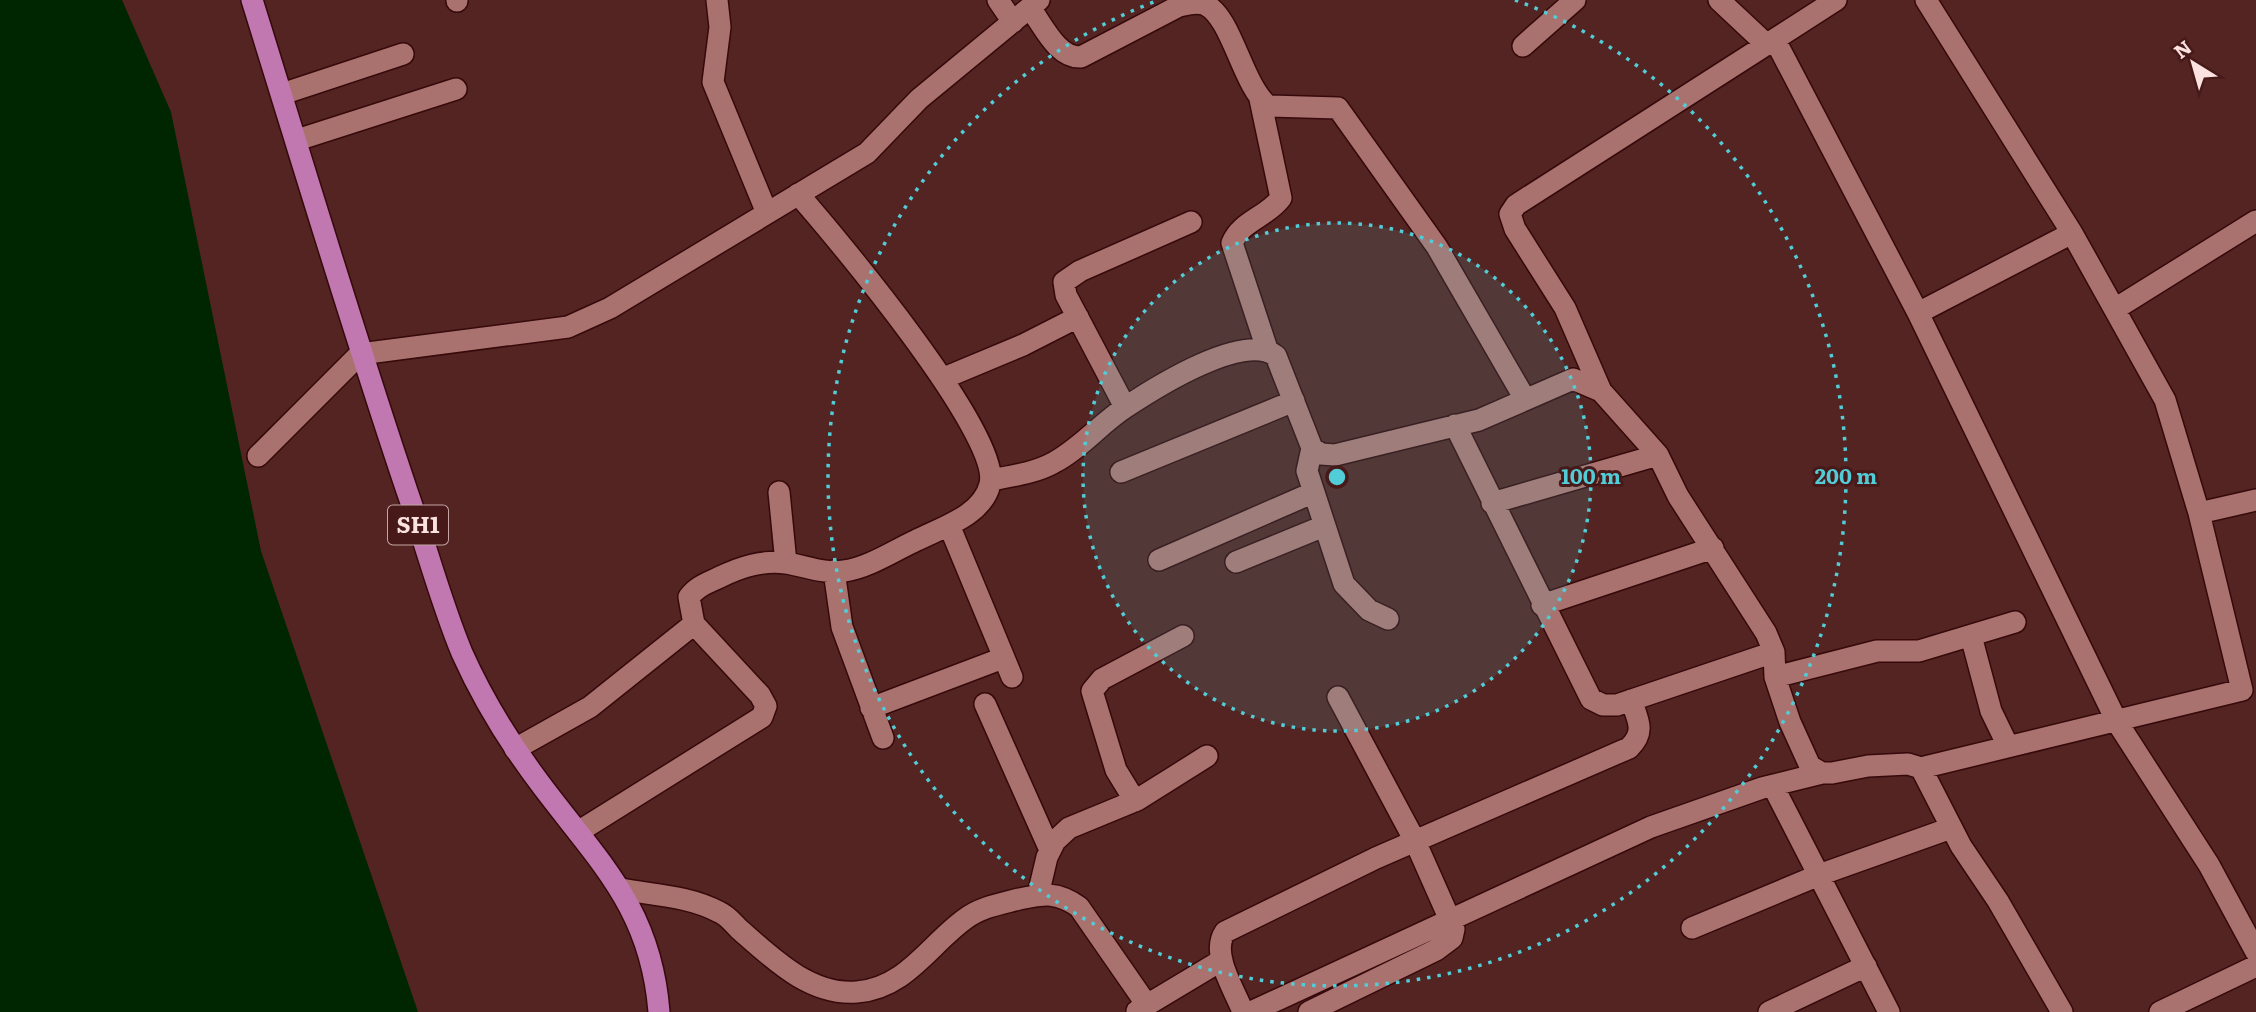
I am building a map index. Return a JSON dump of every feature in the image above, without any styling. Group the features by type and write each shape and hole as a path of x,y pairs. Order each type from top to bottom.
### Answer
{"main road":[{"name":"SH1","path":"252,0 297,140 360,354 447,616 478,686 515,749 621,889 646,943 659,1012"}],"street":[{"path":"717,0 720,27 713,82 767,213"},
{"path":"998,0 1013,22"},
{"path":"1523,46 1575,0"},
{"path":"1719,0 1771,43 1918,313 2117,722 2209,865 2256,952"},
{"path":"1251,1012 1651,827 1773,786 1822,773 1895,765 1921,768 2249,688 2165,400 2072,233 1926,0"},
{"path":"1822,773 1810,766 1790,722 1775,677 1774,652 1713,548 1678,496 1658,455 1601,391 1565,308 1515,229 1510,214 1516,205 1771,43 1830,1"},
{"path":"258,456 360,354 568,327 610,308 867,153 919,99 1035,4 1070,58 1081,57 1179,6 1196,2 1207,6 1218,17 1260,99 1282,198 1276,206 1237,232 1232,243 1267,349"},
{"path":"282,94 403,54"},
{"path":"297,140 456,89"},
{"path":"1260,99 1268,106 1327,106 1338,108 1346,115 1437,247 1525,398"},
{"path":"578,832 762,717 766,706 760,695 694,624 689,597 695,589 746,565 786,563 846,571 948,525 985,498 991,480 988,463 944,378 847,250 798,194"},
{"path":"2115,309 2256,221"},
{"path":"1125,407 1066,295 1064,282 1080,271 1191,222"},
{"path":"1918,313 2072,233"},
{"path":"944,378 1023,345 1078,317"},
{"path":"991,480 1054,463 1125,407 1218,356 1249,347 1267,349 1276,356 1312,448 1307,471 1312,493 1349,591 1369,610 1388,619"},
{"path":"1312,448 1321,454 1335,455 1455,425 1505,411 1525,398 1573,379 1601,391"},
{"path":"1121,472 1294,401"},
{"path":"1455,425 1591,699 1603,705 1617,705 1774,652"},
{"path":"1492,503 1658,455"},
{"path":"779,492 786,563"},
{"path":"1159,560 1312,493"},
{"path":"2199,513 2256,500"},
{"path":"871,708 1008,668 948,525"},
{"path":"1236,562 1324,526"},
{"path":"1542,605 1713,548"},
{"path":"834,571 842,627 883,738"},
{"path":"1775,677 1877,651 1919,651 2015,622"},
{"path":"515,749 590,707 694,624"},
{"path":"1135,801 1116,770 1091,691 1102,679 1183,636"},
{"path":"1971,636 1991,711 2008,747"},
{"path":"1311,1012 1436,950 1452,938 1454,929 1415,841 1338,697"},
{"path":"1243,1012 1222,960 1220,939 1225,932 1415,841 1629,748 1638,739 1641,729 1631,700"},
{"path":"985,704 1050,850"},
{"path":"1038,895 1050,850 1069,828 1164,786 1207,756"},
{"path":"1921,768 1951,828 1998,901 2062,1012"},
{"path":"1773,786 1889,1012"},
{"path":"1692,928 1819,875 1951,828"},
{"path":"621,889 699,903 722,913 796,976 827,990 858,992 887,985 909,972 967,917 985,907 1038,895 1063,895 1079,907 1141,1008 1222,960"},
{"path":"1769,1012 1866,966"},
{"path":"2160,1012 2256,966"}],"shaded area":[{"path":"0,0 122,0 171,112 261,551 418,1012 0,1012"}]}
